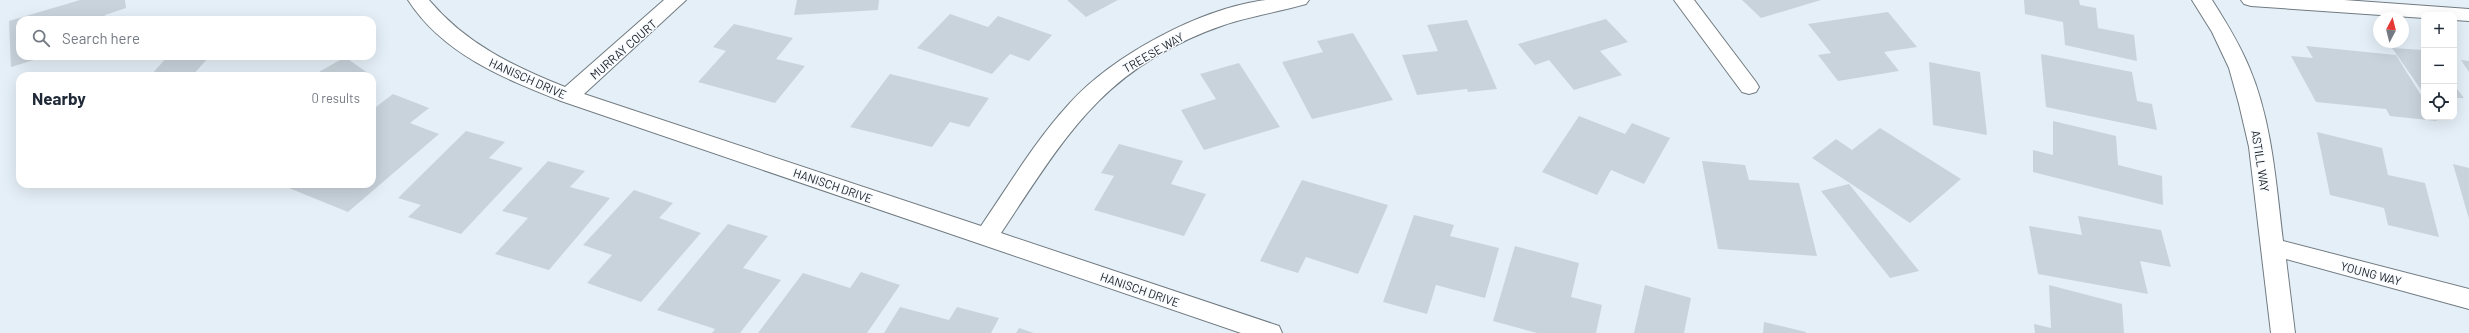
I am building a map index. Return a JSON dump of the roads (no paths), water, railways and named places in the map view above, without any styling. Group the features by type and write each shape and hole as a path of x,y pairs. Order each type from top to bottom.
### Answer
{"street":[{"name":"HANISCH DRIVE","path":"418,0 436,24 473,53 517,76 568,96 1270,333"},
{"name":"MURRAY COURT","path":"568,96 676,0"},
{"name":"TREESE WAY","path":"986,237 1061,129 1092,93 1128,64 1175,38 1220,18 1299,0"},
{"path":"1684,0 1749,87"},
{"name":"ASTILL WAY","path":"2202,0 2232,54 2250,104 2260,147 2283,333"},
{"path":"2251,0 2469,16"},
{"name":"YOUNG WAY","path":"2273,247 2469,299"}]}
